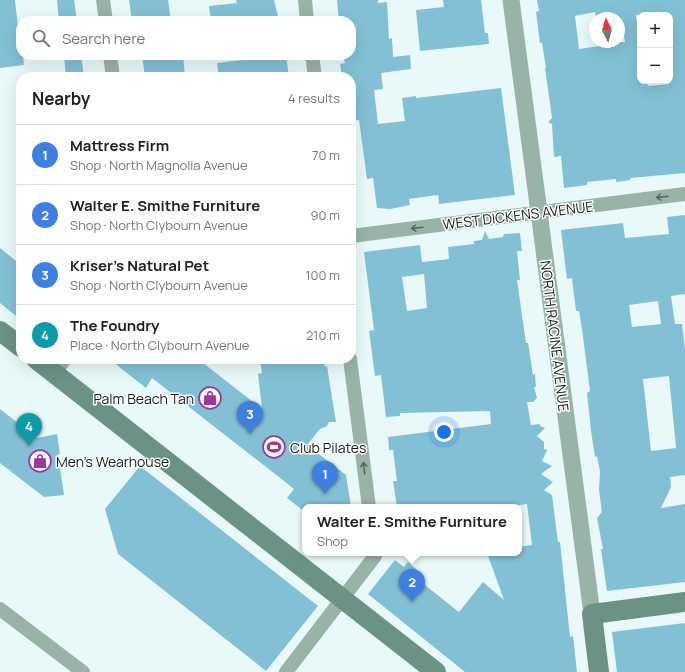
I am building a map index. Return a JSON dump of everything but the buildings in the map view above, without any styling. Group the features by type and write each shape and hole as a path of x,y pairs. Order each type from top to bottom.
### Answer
{"main road":[{"path":"0,331 16,343"},
{"path":"60,366 342,599 436,672"},
{"path":"592,614 685,602"},
{"name":"NORTH RACINE AVENUE","path":"592,614 599,672"}],"street":[{"path":"103,0 105,16"},
{"path":"305,0 307,16"},
{"name":"NORTH RACINE AVENUE","path":"511,0 592,614"},
{"path":"111,60 112,72"},
{"path":"312,60 314,72"},
{"name":"WEST DICKENS AVENUE","path":"356,235 685,194"},
{"path":"351,364 368,504"},
{"path":"286,672 374,556"},
{"path":"0,609 83,672"}],"place":[{"name":"Palm Beach Tan","path":"210,398"},
{"name":"Kriser's Natural Pet","path":"250,434"},
{"name":"The Foundry","path":"29,446"},
{"name":"Club Pilates","path":"274,447"},
{"name":"Men's Wearhouse","path":"40,461"},
{"name":"Mattress Firm","path":"325,494"},
{"name":"Walter E. Smithe Furniture","path":"412,602"}]}
